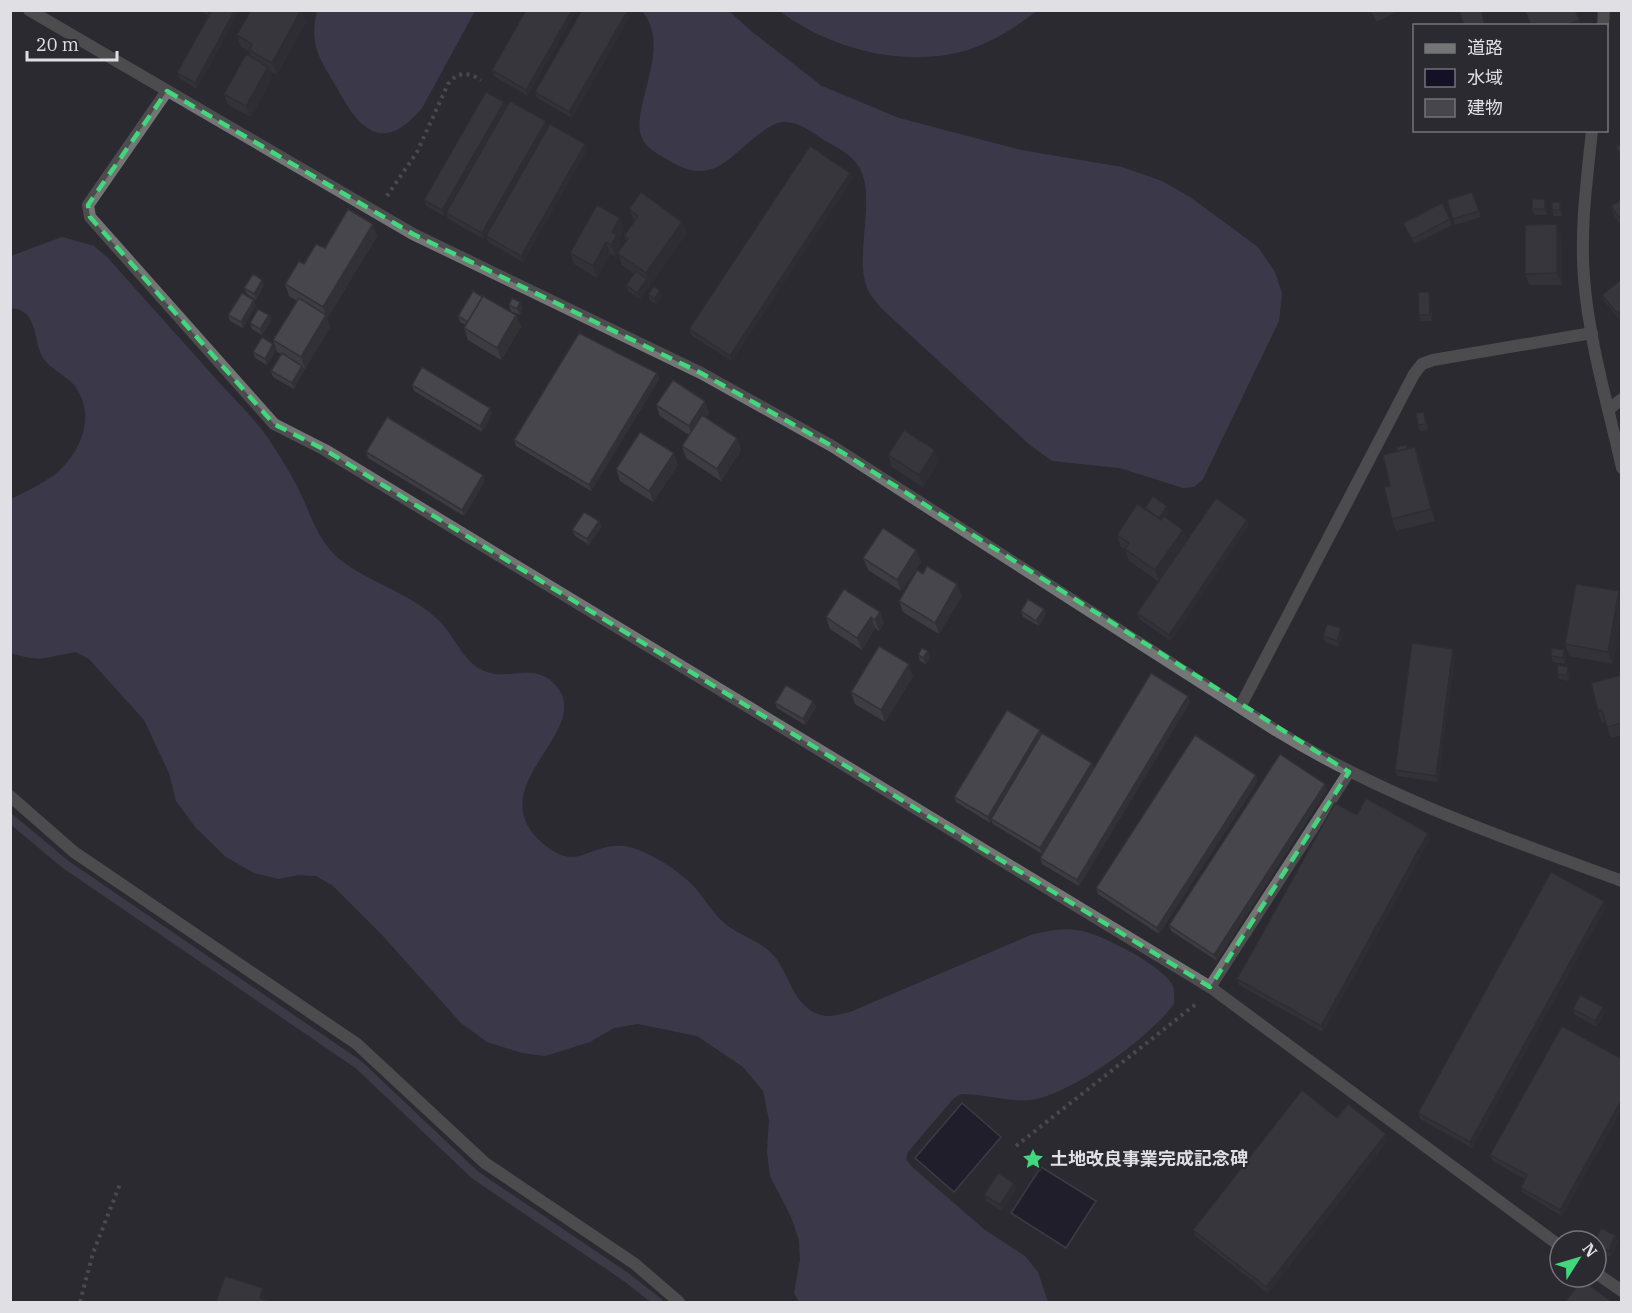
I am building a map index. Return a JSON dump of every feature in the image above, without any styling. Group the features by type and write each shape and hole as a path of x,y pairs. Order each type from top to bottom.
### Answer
{"street":[{"path":"29,10 379,214 482,268 701,373 776,414 886,479 1240,707 1349,772 1452,819 1622,881"},
{"path":"166,91 88,205 90,217 274,424 325,450 1210,987 1548,1237"},
{"path":"1592,132 1583,246 1592,333 1622,468"},
{"path":"1240,707 1414,374 1422,364 1433,360 1592,333"},
{"path":"1609,409 1622,399"},
{"path":"1210,987 1349,772"},
{"path":"10,796 74,852 369,1053 484,1163 635,1264 679,1302"},
{"path":"1608,1282 1622,1292"}],"path":[{"path":"379,214 388,194 421,144 448,84 454,76 463,73 481,80"},
{"path":"1016,1146 1192,1009 1210,987"},
{"path":"80,1302 93,1253 120,1184"}],"highlighted area":[{"path":"167,91 413,234 701,373 832,446 1349,772 1210,987 325,450 274,424 90,217 88,205"}],"shaded area":[{"path":"317,10 475,11 422,108 408,122 395,130 384,133 373,131 363,125 345,103 326,69 315,43"},
{"path":"642,11 729,11 822,86 899,118 1021,150 1122,167 1162,181 1190,197 1258,247 1275,272 1282,294 1279,321 1203,479 1194,487 1183,488 1120,468 1052,461 1030,445 881,308 870,294 863,271 866,190 857,164 842,150 800,125 789,122 771,126 728,160 708,170 697,171 685,168 649,148 640,130 640,115 654,44 651,26"},
{"path":"780,11 1037,11 981,45 960,52 913,57 866,51 842,44 799,24"},
{"path":"62,237 94,246 107,257 256,423 292,477 320,535 338,558 425,609 442,624 476,667 494,674 531,673 540,675 557,687 564,704 561,722 529,779 523,799 525,819 539,840 552,850 563,856 573,857 611,846 623,846 639,850 666,864 692,884 724,923 768,950 782,967 792,988 805,1006 826,1016 850,1012 1031,935 1056,930 1082,931 1103,938 1132,952 1167,978 1174,988 1174,1004 1129,1048 1088,1076 1048,1096 1031,1100 962,1094 954,1098 908,1152 906,1159 911,1166 985,1230 1025,1256 1038,1272 1048,1302 799,1302 794,1293 800,1260 799,1240 791,1217 770,1176 767,1151 769,1120 763,1091 743,1067 697,1036 638,1024 614,1028 590,1042 545,1056 522,1053 487,1042 461,1023 382,935 333,886 316,876 298,875 279,879 254,873 226,857 196,828 176,801 169,773 144,720 89,659 76,652 37,658 11,653 11,499 45,481 62,468 81,439 85,417 84,406 74,385 47,363 41,354 30,318 26,313 11,308 11,256"}],"water":[{"path":"962,1103 1001,1137 954,1192 915,1158"},
{"path":"1041,1167 1096,1201 1066,1248 1011,1213"}],"building":[{"path":"212,10 235,10 195,83 177,73"},
{"path":"251,10 301,10 272,63 249,50 252,44 237,35"},
{"path":"526,10 572,10 526,90 492,70"},
{"path":"582,10 624,10 627,12 569,112 535,92"},
{"path":"1459,10 1481,10 1484,24 1463,24"},
{"path":"1525,10 1575,10 1579,20 1570,24 1531,24"},
{"path":"246,54 268,67 246,106 224,94"},
{"path":"486,92 504,102 442,210 424,200"},
{"path":"510,101 546,121 482,233 446,213"},
{"path":"550,124 585,144 521,256 486,236"},
{"path":"1622,144 1622,153 1620,153 1616,147"},
{"path":"810,146 850,173 730,356 689,329"},
{"path":"641,192 682,222 646,273 617,253 628,239 624,236 638,216 629,209"},
{"path":"1472,192 1479,211 1453,219 1447,200"},
{"path":"1532,199 1545,199 1545,209 1532,209"},
{"path":"1622,199 1622,221 1611,206"},
{"path":"1552,202 1560,202 1560,210 1552,210"},
{"path":"1442,203 1450,219 1412,239 1403,223"},
{"path":"597,205 620,218 612,232 617,235 611,245 606,242 593,266 570,253"},
{"path":"348,209 373,224 323,307 285,284 299,261 304,264 316,244 325,248"},
{"path":"1557,224 1557,273 1525,274 1525,225"},
{"path":"636,271 647,279 637,293 626,285"},
{"path":"253,274 262,280 254,294 244,288"},
{"path":"1622,279 1622,310 1617,313 1602,295"},
{"path":"654,286 660,291 654,299 648,294"},
{"path":"473,291 483,297 468,322 458,316"},
{"path":"1418,292 1429,292 1430,315 1419,315"},
{"path":"242,293 254,300 241,322 228,315"},
{"path":"483,296 516,315 497,348 464,328"},
{"path":"299,298 326,315 301,357 273,340"},
{"path":"512,298 520,302 517,309 509,305"},
{"path":"258,309 269,315 260,329 250,323"},
{"path":"579,333 657,373 589,485 514,440"},
{"path":"262,337 273,344 265,359 253,352"},
{"path":"282,353 302,366 292,383 271,371"},
{"path":"422,367 490,408 480,426 412,385"},
{"path":"673,380 705,401 689,426 656,405"},
{"path":"1424,412 1426,424 1418,425 1416,413"},
{"path":"702,415 737,438 717,469 682,446"},
{"path":"387,417 483,475 462,510 366,452"},
{"path":"904,430 935,450 919,475 888,455"},
{"path":"640,432 674,453 649,491 616,469"},
{"path":"1406,445 1408,449 1397,452 1396,447"},
{"path":"1415,447 1431,509 1392,519 1384,487 1390,486 1383,455"},
{"path":"1153,496 1167,506 1159,518 1145,508"},
{"path":"1216,498 1247,520 1169,635 1137,613"},
{"path":"1137,504 1161,520 1164,516 1183,530 1155,570 1125,549 1129,543 1117,535"},
{"path":"584,512 599,521 587,539 572,530"},
{"path":"883,528 916,550 897,580 863,558"},
{"path":"927,566 957,584 935,623 899,601 917,570 923,574"},
{"path":"1576,584 1619,591 1608,652 1565,644"},
{"path":"844,589 880,612 875,620 871,617 857,638 826,617"},
{"path":"1028,599 1044,609 1036,621 1021,611"},
{"path":"1327,624 1341,628 1337,641 1323,636"},
{"path":"1412,643 1453,649 1436,776 1395,770"},
{"path":"879,646 909,664 881,710 851,692"},
{"path":"922,648 928,651 923,658 918,655"},
{"path":"1552,648 1564,650 1563,658 1551,656"},
{"path":"1558,665 1568,667 1567,675 1557,674"},
{"path":"1151,673 1188,696 1077,880 1040,858"},
{"path":"1622,675 1622,723 1607,727 1602,710 1598,711 1591,683"},
{"path":"786,685 813,701 803,719 775,703"},
{"path":"1007,710 1040,730 988,817 954,797"},
{"path":"1042,733 1092,763 1040,848 991,819"},
{"path":"1195,735 1256,775 1157,928 1096,888"},
{"path":"1280,754 1325,784 1214,955 1169,925"},
{"path":"1366,798 1428,833 1321,1026 1237,979 1335,803 1357,815"},
{"path":"1551,872 1604,901 1470,1142 1418,1113"},
{"path":"1580,995 1603,1007 1595,1021 1573,1009"},
{"path":"1562,1026 1622,1059 1622,1099 1560,1210 1521,1188 1527,1175 1490,1155"},
{"path":"1302,1090 1337,1118 1348,1104 1386,1134 1266,1287 1193,1230"},
{"path":"998,1173 1014,1183 1000,1205 984,1195"},
{"path":"1608,1232 1615,1235 1608,1251"},
{"path":"225,1276 263,1288 260,1298 273,1302 216,1302"},
{"path":"1575,1289 1594,1289 1612,1302 1565,1302"}],"waterway":[{"path":"10,818 65,864 359,1065 475,1175 626,1277 658,1302"}],"place":[{"name":"土地改良事業完成記念碑","path":"1033,1159"}]}
